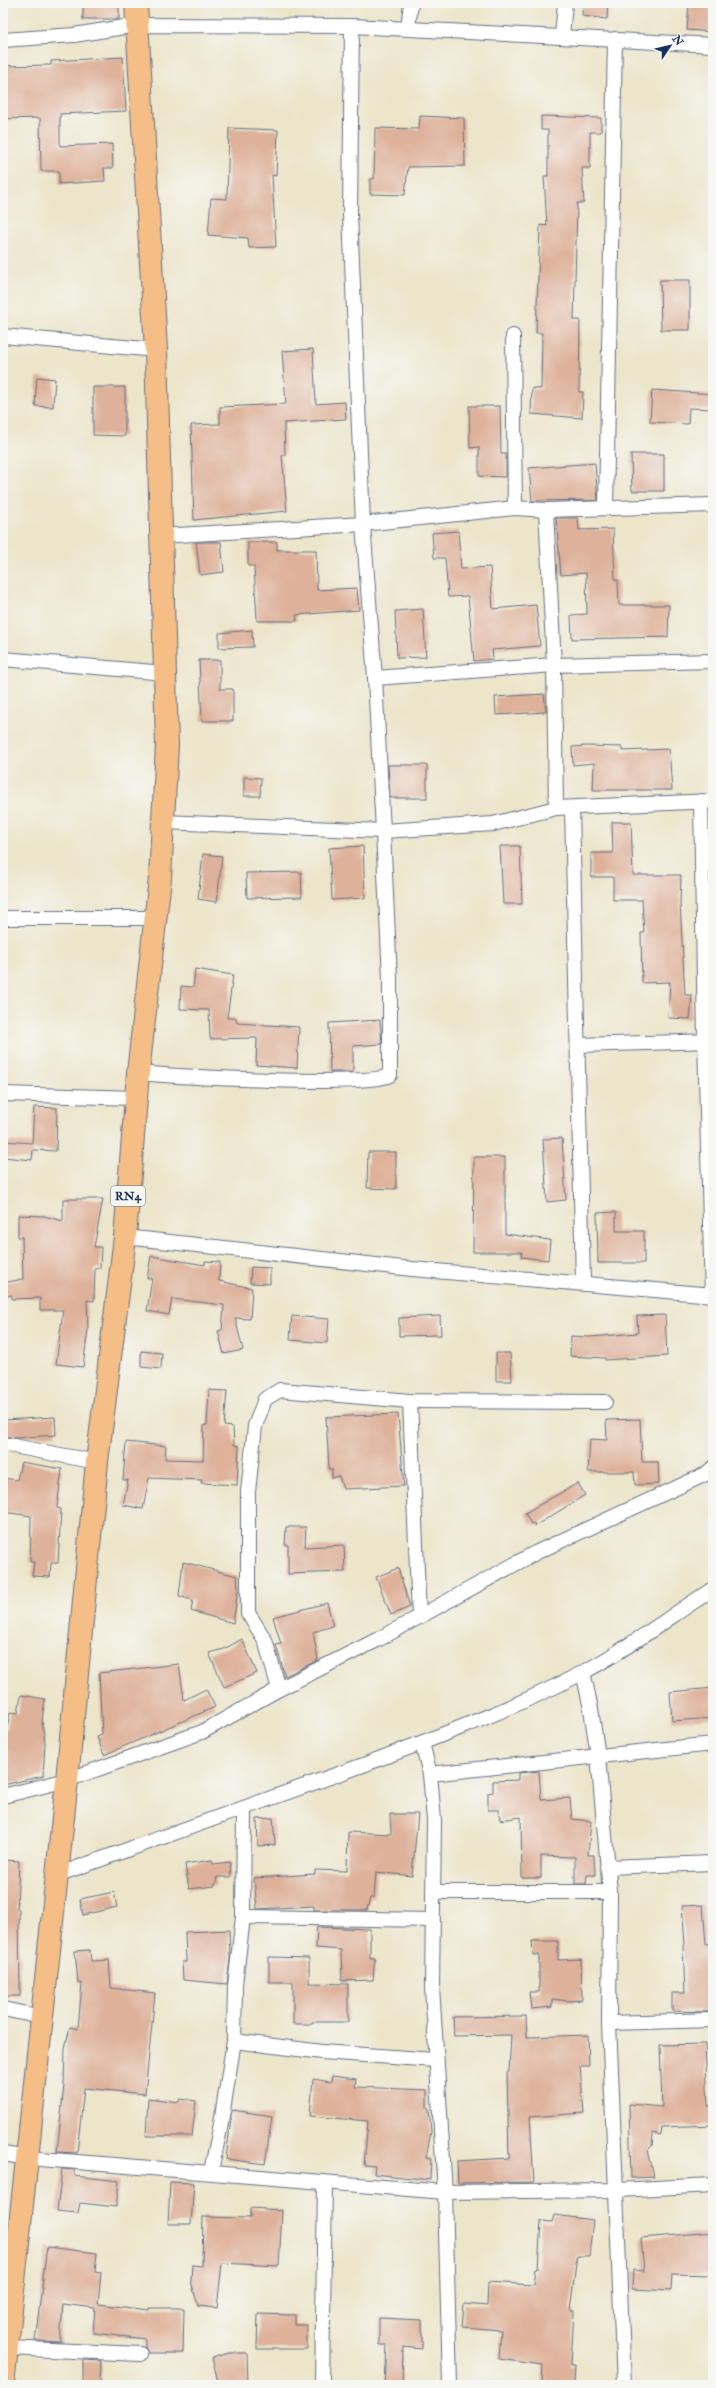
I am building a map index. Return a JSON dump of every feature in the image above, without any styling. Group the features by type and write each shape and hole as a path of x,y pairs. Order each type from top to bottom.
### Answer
{"highway":[{"name":"RN4","path":"3,2385 7,2348 6,2326 28,2158 41,2017 67,1780 97,1462 125,1238 138,1073 156,918 167,744 156,350 136,3"}],"street":[{"path":"408,28 411,3"},
{"path":"562,36 564,3"},
{"path":"3,40 74,36 137,25 352,26 713,45"},
{"path":"138,1073 198,1078 344,1080 384,1078 390,1075 390,979 375,678 363,524 350,214 352,26"},
{"path":"606,508 615,39"},
{"path":"3,336 156,350"},
{"path":"513,336 516,508"},
{"path":"161,536 363,524 516,508 546,510 713,505"},
{"path":"546,510 554,665 556,808"},
{"path":"3,659 165,673"},
{"path":"375,678 554,665 713,661"},
{"path":"125,1238 412,1269 583,1282 713,1295 707,801 556,808 493,824 383,831 162,822"},
{"path":"572,808 579,1045 583,1282"},
{"path":"3,918 156,918"},
{"path":"579,1045 709,1041"},
{"path":"3,1094 136,1098"},
{"path":"279,1689 265,1640 248,1613 248,1492 255,1426 260,1409 265,1399 280,1390 410,1401 605,1402"},
{"path":"410,1401 419,1617"},
{"path":"3,1444 97,1462"},
{"path":"3,1796 67,1780 202,1732 279,1689 419,1617 535,1553 706,1474 713,1468"},
{"path":"57,1875 244,1810 422,1742 528,1699 583,1672 713,1589"},
{"path":"583,1672 591,1709 598,1756 610,1892 609,2023 618,2190 624,2385"},
{"path":"422,1742 430,1774 434,1820 432,1920 436,2060 445,2192 450,2385"},
{"path":"430,1774 713,1744"},
{"path":"211,2171 220,2129 234,2041 235,1985 243,1917 244,1810"},
{"path":"607,1867 713,1863"},
{"path":"433,1892 610,1892"},
{"path":"243,1917 432,1920"},
{"path":"3,2009 41,2017"},
{"path":"609,2023 713,2020"},
{"path":"234,2041 322,2052 436,2060"},
{"path":"3,2154 28,2158 211,2171 325,2183 445,2192 618,2190 713,2185"},
{"path":"322,2385 325,2183"},
{"path":"7,2348 140,2354"}],"building":[{"path":"83,3 119,3 119,19 83,19"},
{"path":"583,3 608,3 607,19 582,16"},
{"path":"689,3 713,3 713,32 687,30"},
{"path":"123,57 126,111 60,114 60,146 112,144 113,168 104,168 105,181 59,184 59,171 41,171 40,118 3,119 3,66 51,65 51,61"},
{"path":"420,116 464,118 465,166 408,167 405,195 370,194 370,179 374,179 375,128 419,129"},
{"path":"541,116 601,118 601,132 590,132 590,168 582,168 584,203 577,203 574,320 580,320 579,392 583,392 582,418 531,414 532,388 541,389 542,333 536,333 540,225 547,226 544,176 548,176 548,130 541,130"},
{"path":"229,128 278,130 276,176 272,175 276,247 249,248 248,238 208,235 211,198 227,199"},
{"path":"660,280 690,280 690,330 661,330"},
{"path":"313,349 316,404 345,402 346,419 284,423 285,455 282,455 287,511 194,520 191,425 220,424 220,407 286,404 282,351"},
{"path":"37,377 55,379 53,407 35,406"},
{"path":"93,387 125,387 125,436 93,435"},
{"path":"652,390 713,394 713,409 689,408 688,424 650,422"},
{"path":"469,406 500,406 501,454 506,454 506,477 479,476 479,447 470,448"},
{"path":"631,454 664,454 664,491 632,491"},
{"path":"595,463 598,500 532,501 529,468"},
{"path":"556,518 578,518 579,530 613,529 615,580 618,580 619,605 669,605 668,637 572,639 571,615 587,614 586,573 561,575"},
{"path":"458,531 461,569 490,567 493,609 536,605 540,646 492,650 493,659 474,661 468,596 448,597 445,558 434,558 432,533"},
{"path":"196,542 221,542 224,572 200,575"},
{"path":"248,542 277,542 277,550 316,550 317,590 357,588 359,610 296,615 297,621 257,621 254,566 248,566"},
{"path":"423,609 426,657 397,658 395,611"},
{"path":"252,630 253,647 219,648 219,633"},
{"path":"199,660 220,660 220,689 233,689 233,721 202,721"},
{"path":"544,694 546,712 496,715 495,697"},
{"path":"572,747 622,747 622,751 669,749 672,790 593,790 594,763 573,765"},
{"path":"388,765 427,765 427,798 390,798"},
{"path":"244,777 261,778 260,796 244,796"},
{"path":"612,822 631,822 633,875 681,875 680,903 685,995 692,995 690,1019 668,1018 670,982 642,983 641,933 644,933 642,900 613,900 613,877 591,877 591,853 613,853"},
{"path":"363,846 365,898 332,900 329,848"},
{"path":"500,846 520,846 522,904 503,904"},
{"path":"203,854 222,856 217,902 198,899"},
{"path":"301,872 302,897 247,898 246,873"},
{"path":"195,969 233,975 227,1018 236,1018 237,1023 299,1027 297,1068 256,1065 257,1038 210,1039 209,1010 180,1009 181,986 193,987"},
{"path":"380,1020 382,1044 353,1046 353,1072 330,1072 329,1023"},
{"path":"34,1107 57,1108 56,1151 33,1150 32,1160 3,1157 3,1141 32,1143"},
{"path":"562,1138 566,1200 547,1202 543,1139"},
{"path":"368,1152 396,1152 396,1189 367,1188"},
{"path":"474,1157 505,1157 505,1234 550,1240 548,1260 521,1257 522,1252 473,1252"},
{"path":"63,1199 103,1199 94,1247 101,1247 100,1268 95,1268 94,1301 87,1300 88,1329 83,1367 56,1364 63,1310 40,1310 40,1298 12,1299 12,1295 3,1297 3,1283 23,1279 22,1237 18,1237 18,1215 44,1216 63,1221"},
{"path":"616,1212 616,1231 644,1231 644,1263 598,1263 597,1213"},
{"path":"151,1256 205,1265 205,1261 220,1262 219,1281 252,1288 250,1319 235,1318 243,1350 224,1354 218,1331 222,1330 224,1305 172,1299 169,1315 147,1311 152,1278 147,1278"},
{"path":"251,1267 270,1268 270,1284 250,1283"},
{"path":"665,1315 667,1356 605,1360 605,1358 570,1356 571,1336 590,1337 638,1333 637,1316"},
{"path":"292,1316 329,1319 327,1343 290,1340"},
{"path":"440,1316 441,1335 399,1336 399,1318"},
{"path":"141,1351 162,1353 161,1369 141,1367"},
{"path":"496,1353 510,1353 512,1381 496,1381"},
{"path":"209,1390 227,1391 224,1426 233,1427 234,1445 239,1446 237,1485 201,1483 202,1480 149,1478 143,1509 123,1505 128,1480 123,1480 126,1442 166,1446 165,1459 203,1460 204,1425 207,1425"},
{"path":"398,1414 404,1486 343,1489 339,1476 332,1478 332,1469 329,1469 326,1417"},
{"path":"55,1417 56,1435 15,1438 3,1436 3,1420"},
{"path":"640,1419 642,1462 658,1462 659,1484 635,1485 634,1472 588,1472 590,1439 607,1440 606,1420"},
{"path":"21,1462 62,1469 57,1508 61,1509 58,1563 51,1563 50,1577 32,1576 34,1562 30,1562 31,1516 3,1512 3,1478 17,1480"},
{"path":"578,1483 585,1495 535,1526 534,1523 531,1524 525,1513"},
{"path":"286,1527 306,1527 305,1547 344,1545 345,1572 288,1574 288,1545 285,1545"},
{"path":"183,1562 237,1576 238,1590 233,1623 191,1611 193,1600 179,1596"},
{"path":"398,1568 410,1607 391,1615 376,1577"},
{"path":"327,1603 333,1626 313,1632 318,1660 285,1676 276,1645 281,1644 273,1617"},
{"path":"242,1639 257,1673 224,1687 209,1653 224,1649"},
{"path":"179,1664 184,1700 206,1689 215,1707 104,1755 97,1737 102,1735 99,1673"},
{"path":"713,1688 713,1718 672,1721 670,1692"},
{"path":"21,1695 45,1699 42,1721 45,1743 43,1776 3,1785 3,1728 7,1729 10,1712 18,1713"},
{"path":"539,1771 541,1800 570,1798 572,1819 591,1821 588,1855 594,1855 595,1875 587,1875 586,1884 575,1884 575,1857 541,1856 541,1878 522,1878 521,1817 500,1820 499,1810 488,1810 488,1793 493,1792 493,1781 518,1780 518,1773"},
{"path":"390,1814 418,1814 412,1876 376,1872 374,1898 370,1898 367,1910 314,1910 314,1906 257,1909 254,1878 315,1874 315,1870 347,1871 348,1832 391,1834"},
{"path":"273,1818 275,1845 258,1846 257,1819"},
{"path":"3,1860 19,1861 17,1909 19,1909 20,1996 3,1996"},
{"path":"212,1860 213,1864 230,1862 231,1877 217,1877 215,1886 189,1889 185,1864"},
{"path":"114,1892 117,1907 83,1915 80,1899"},
{"path":"703,1905 706,1944 713,1944 713,2012 672,2011 672,1993 685,1993 683,1945 685,1944 682,1906"},
{"path":"317,1927 370,1929 370,1958 375,1958 373,1980 342,1981 341,1950 316,1948"},
{"path":"229,1930 230,1959 227,1984 183,1980 182,1962 186,1962 185,1932"},
{"path":"532,1941 558,1941 558,1960 581,1959 582,2000 569,2001 552,1999 552,2007 531,2009 529,1992 539,1992 539,1955 533,1955"},
{"path":"90,1950 91,1961 109,1960 111,1988 155,1993 145,2094 84,2088 77,2153 57,2152 64,2085 65,2048 70,2027 78,2029 82,1983 78,1983 75,1951"},
{"path":"269,1957 309,1958 309,1983 348,1984 348,2022 312,2022 312,2024 293,2024 293,1982 269,1982"},
{"path":"526,2016 527,2037 588,2035 589,2066 580,2066 584,2113 530,2117 534,2182 458,2183 457,2161 509,2158 507,2073 509,2071 511,2035 454,2036 453,2017"},
{"path":"705,2044 708,2106 713,2105 713,2125 662,2127 661,2135 653,2133 652,2146 648,2150 654,2177 631,2178 629,2104 662,2107 660,2045"},
{"path":"332,2076 356,2079 355,2087 427,2090 427,2108 429,2110 431,2132 426,2158 431,2159 430,2180 374,2174 375,2166 364,2165 368,2121 310,2116 313,2079 331,2082"},
{"path":"148,2098 179,2102 180,2099 196,2101 192,2136 146,2136"},
{"path":"232,2110 272,2116 265,2164 226,2159"},
{"path":"62,2169 75,2170 75,2176 119,2181 116,2207 80,2203 78,2213 57,2211"},
{"path":"170,2182 194,2183 191,2224 168,2224"},
{"path":"250,2208 282,2210 279,2266 222,2263 217,2308 198,2306 191,2281 192,2265 202,2266 203,2217 250,2218"},
{"path":"554,2215 593,2220 589,2256 577,2256 570,2310 574,2310 571,2365 575,2365 574,2385 542,2385 543,2365 499,2359 501,2330 462,2327 464,2304 487,2306 488,2282 533,2285 535,2268 538,2268 541,2221 552,2222"},
{"path":"713,2232 713,2275 672,2274 671,2291 632,2289 633,2270 644,2271 641,2238"},
{"path":"47,2247 97,2253 95,2272 101,2273 98,2304 149,2310 149,2308 184,2308 183,2353 148,2353 145,2347 145,2339 93,2333 95,2308 63,2304 60,2342 35,2341"},
{"path":"258,2314 295,2315 295,2325 307,2325 307,2349 257,2349"},
{"path":"379,2318 422,2320 422,2349 403,2347 402,2385 385,2385 387,2345 379,2345"},
{"path":"229,2353 247,2353 248,2385 219,2385 212,2358"},
{"path":"83,2360 101,2361 100,2385 83,2385"}]}
